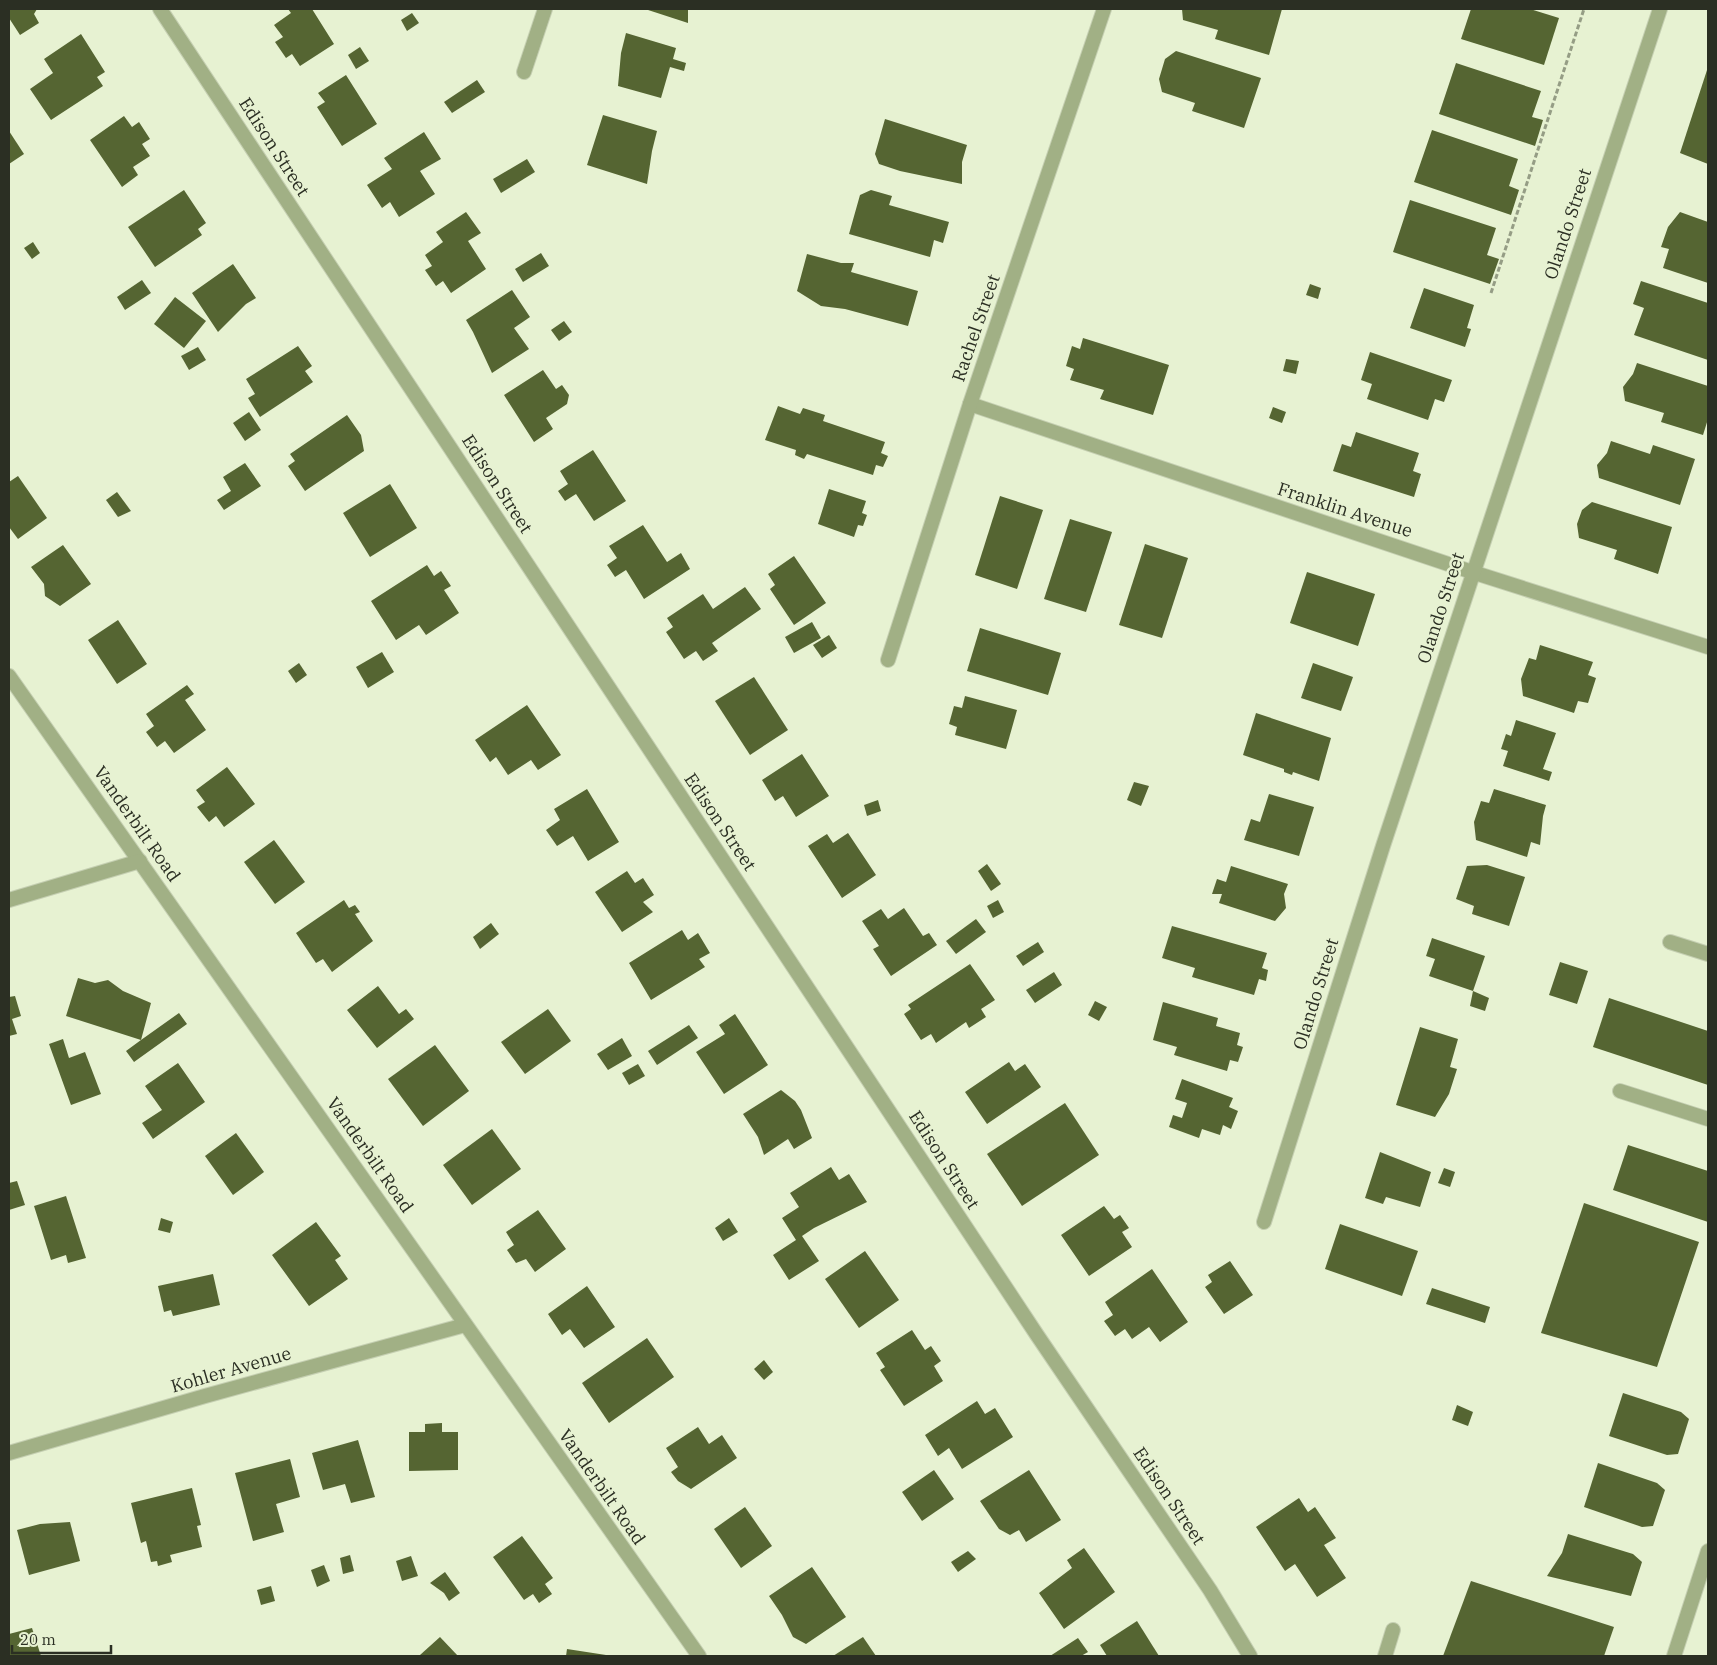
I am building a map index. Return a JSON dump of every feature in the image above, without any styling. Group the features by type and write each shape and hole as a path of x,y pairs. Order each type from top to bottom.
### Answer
{"street":[{"name":"Edison Street","path":"160,9 1031,1325 1210,1590 1250,1656"},
{"path":"524,72 545,9"},
{"name":"Rachel Street","path":"888,660 970,404 1104,9"},
{"name":"Olando Street","path":"1264,1222 1347,957 1472,572 1526,417 1660,9"},
{"name":"Franklin Avenue","path":"970,404 1472,572 1708,647"},
{"name":"Vanderbilt Road","path":"9,676 699,1656"},
{"path":"9,900 140,861"},
{"path":"1670,942 1708,954"},
{"path":"1620,1090 1708,1119"},
{"name":"Kohler Avenue","path":"9,1453 205,1396 465,1325"},
{"path":"1674,1656 1705,1569 1708,1550"},
{"path":"1385,1656 1392,1630"}],"path":[{"path":"1491,293 1584,9"}],"building":[{"path":"9,9 37,9 34,14 39,23 20,35 9,18"},
{"path":"288,9 312,9 334,44 300,66 292,54 286,58 275,42 283,37 274,25 291,13"},
{"path":"645,9 688,9 688,23"},
{"path":"1182,9 1282,9 1269,55 1215,39 1218,30 1183,20"},
{"path":"1471,9 1530,9 1559,18 1544,65 1461,39"},
{"path":"412,13 419,23 407,31 401,20"},
{"path":"626,33 676,48 673,59 686,63 684,71 670,67 661,98 618,86 621,53"},
{"path":"81,34 105,72 97,77 103,86 51,120 30,89 53,73 44,59"},
{"path":"360,47 369,61 356,69 348,55"},
{"path":"1176,51 1261,78 1244,128 1192,111 1195,103 1162,92 1159,79 1165,59"},
{"path":"1456,63 1541,91 1532,117 1543,120 1535,146 1439,114"},
{"path":"1708,67 1708,164 1680,153"},
{"path":"346,75 377,124 342,146 317,107 325,102 318,93"},
{"path":"477,80 485,92 452,113 444,102"},
{"path":"603,115 657,131 647,184 587,165"},
{"path":"124,116 132,127 139,122 150,139 142,144 150,156 133,167 138,175 122,187 90,140"},
{"path":"885,119 967,145 962,162 962,184 900,171 879,164 875,154"},
{"path":"1432,130 1518,159 1509,186 1519,190 1511,215 1414,182"},
{"path":"9,131 24,154 9,164"},
{"path":"424,132 441,159 420,171 435,194 399,217 390,202 382,208 367,185 392,169 384,158"},
{"path":"527,159 535,172 501,193 493,179"},
{"path":"184,190 206,223 198,229 202,235 155,267 128,227"},
{"path":"871,190 892,196 889,205 949,222 943,243 934,240 930,257 849,234 860,195"},
{"path":"1410,200 1496,228 1487,255 1499,259 1490,284 1393,252"},
{"path":"466,212 481,233 468,241 486,269 451,293 443,281 436,286 425,270 432,266 425,255 443,242 436,232"},
{"path":"1680,212 1708,222 1708,283 1663,268 1669,249 1661,247 1668,227"},
{"path":"33,242 40,253 32,259 24,248"},
{"path":"541,253 549,266 523,282 515,269"},
{"path":"807,254 841,263 854,263 851,272 918,291 908,326 845,309 821,306 797,291"},
{"path":"233,264 256,298 246,304 218,332 192,293"},
{"path":"142,280 151,293 125,310 117,297"},
{"path":"1641,281 1708,303 1708,360 1634,335 1644,308 1633,304"},
{"path":"1310,284 1321,288 1318,299 1306,295"},
{"path":"1424,288 1474,305 1467,328 1471,329 1465,347 1410,328"},
{"path":"512,290 530,317 514,328 529,349 492,373 466,320"},
{"path":"175,297 206,321 184,348 154,324"},
{"path":"564,321 572,332 559,341 551,330"},
{"path":"1083,338 1169,365 1153,415 1100,399 1104,390 1070,380 1074,369 1066,366 1072,346 1080,349"},
{"path":"298,346 312,366 305,371 313,382 260,417 248,398 255,394 246,379"},
{"path":"198,347 206,360 189,370 181,356"},
{"path":"1370,352 1452,380 1444,402 1435,399 1428,420 1367,399 1372,384 1361,380"},
{"path":"1286,359 1299,361 1296,374 1283,371"},
{"path":"1637,363 1708,386 1708,419 1703,435 1661,422 1664,413 1625,401 1623,387 1633,374"},
{"path":"543,370 556,389 562,385 569,395 567,404 546,418 553,429 534,442 504,395"},
{"path":"778,406 800,414 803,408 825,415 823,421 885,442 881,453 888,456 883,467 876,465 873,475 807,454 804,459 795,455 796,450 765,440"},
{"path":"1273,407 1286,412 1282,423 1269,418"},
{"path":"249,412 261,430 245,441 233,423"},
{"path":"347,415 361,435 364,451 305,491 288,466 295,461 290,454"},
{"path":"1356,432 1419,453 1413,471 1421,474 1414,497 1333,471 1342,444 1351,447"},
{"path":"1611,441 1650,454 1653,445 1695,459 1680,505 1599,478 1597,465 1607,453"},
{"path":"593,450 626,501 594,521 576,494 565,501 558,491 568,484 560,471"},
{"path":"245,463 261,486 224,510 217,500 231,491 223,477"},
{"path":"18,476 47,518 18,539 9,527 9,482"},
{"path":"390,484 417,528 370,557 343,513"},
{"path":"829,489 866,501 862,513 867,515 863,526 858,525 854,537 818,524"},
{"path":"117,492 131,511 118,517 106,500"},
{"path":"1000,496 1043,510 1017,589 975,575"},
{"path":"1592,502 1672,527 1658,574 1614,559 1617,550 1579,538 1577,524 1582,510"},
{"path":"1070,519 1112,532 1086,612 1044,599"},
{"path":"643,525 667,562 681,553 690,569 644,599 626,570 615,577 607,565 617,558 609,546"},
{"path":"1145,544 1188,558 1162,638 1119,625"},
{"path":"63,545 91,584 60,606 45,596 44,584 31,567"},
{"path":"794,556 826,603 794,625 770,589 775,585 768,574"},
{"path":"427,565 434,576 441,571 451,586 444,590 459,613 426,635 419,625 396,640 371,601"},
{"path":"1307,572 1375,594 1358,646 1290,623"},
{"path":"745,587 761,609 712,643 718,651 703,661 696,651 684,659 666,632 673,627 667,618 703,594 713,609"},
{"path":"118,620 147,664 117,684 88,640"},
{"path":"812,622 821,638 794,653 785,637"},
{"path":"980,628 1061,653 1048,695 967,671"},
{"path":"829,635 837,648 822,658 813,645"},
{"path":"1540,645 1593,662 1588,675 1596,678 1588,703 1578,701 1574,713 1523,696 1521,679 1529,658 1536,660"},
{"path":"382,652 394,672 368,688 356,667"},
{"path":"299,663 307,675 296,683 288,671"},
{"path":"1313,663 1353,677 1341,711 1301,698"},
{"path":"754,677 788,730 750,755 715,701"},
{"path":"187,685 194,694 185,700 206,730 174,753 165,741 157,747 146,732 154,726 146,714"},
{"path":"965,696 1017,710 1006,749 955,735 957,727 949,724 954,706 962,708"},
{"path":"527,705 561,755 538,770 531,760 508,775 496,757 490,762 475,740"},
{"path":"1256,713 1331,738 1319,781 1293,772 1292,775 1284,772 1284,769 1243,755"},
{"path":"1516,720 1556,733 1543,769 1552,772 1549,781 1503,766 1508,751 1501,749 1506,734 1511,736"},
{"path":"802,754 829,796 796,817 783,796 775,801 762,780"},
{"path":"227,767 255,804 224,827 216,816 209,822 197,807 205,802 196,790"},
{"path":"1134,782 1149,786 1141,806 1127,800"},
{"path":"587,789 619,842 588,861 573,836 557,846 546,830 560,820 554,809"},
{"path":"1494,789 1546,805 1540,845 1531,842 1527,857 1476,840 1474,822 1481,801 1489,803"},
{"path":"1269,794 1314,807 1299,856 1244,840 1251,819 1260,822"},
{"path":"878,800 881,811 867,816 864,805"},
{"path":"848,833 876,875 842,898 808,846 827,834 833,843"},
{"path":"274,840 305,882 275,904 244,862"},
{"path":"987,864 1001,884 991,891 978,871"},
{"path":"1487,865 1525,877 1509,926 1472,914 1474,906 1456,899 1467,866"},
{"path":"1231,866 1288,884 1284,894 1286,908 1275,921 1219,903 1222,894 1212,894 1217,879 1226,882"},
{"path":"627,871 635,883 643,878 654,895 643,902 653,912 622,932 595,892"},
{"path":"344,900 349,908 355,905 360,912 355,914 373,941 332,972 323,959 316,963 296,933"},
{"path":"998,900 1004,912 993,918 987,906"},
{"path":"904,908 923,936 929,933 937,945 891,976 873,949 879,946 862,921 881,909 888,919"},
{"path":"976,919 986,932 956,954 946,941"},
{"path":"491,923 499,934 480,949 473,937"},
{"path":"1172,926 1267,953 1262,968 1268,970 1266,981 1259,979 1254,995 1192,977 1195,968 1162,958"},
{"path":"682,930 688,940 698,933 710,953 699,959 705,967 651,1000 629,963"},
{"path":"1432,938 1485,956 1473,991 1429,976 1435,959 1426,956"},
{"path":"1038,942 1044,952 1023,966 1016,956"},
{"path":"1560,962 1588,971 1577,1004 1549,995"},
{"path":"970,964 995,1000 981,1009 986,1017 969,1028 966,1022 936,1043 931,1034 921,1040 904,1014 911,1009 908,1005"},
{"path":"1054,972 1062,985 1035,1003 1026,990"},
{"path":"78,978 95,983 108,980 123,991 151,1003 141,1040 66,1016"},
{"path":"378,986 399,1014 406,1009 414,1019 377,1048 347,1010"},
{"path":"1473,991 1489,998 1485,1011 1470,1006"},
{"path":"15,996 21,1016 12,1019 17,1034 9,1036 9,997"},
{"path":"1609,998 1708,1031 1708,1085 1593,1047"},
{"path":"1095,1001 1107,1007 1099,1021 1088,1015"},
{"path":"1163,1002 1218,1018 1216,1026 1240,1033 1237,1045 1243,1047 1238,1062 1230,1060 1227,1071 1174,1055 1177,1047 1153,1040"},
{"path":"548,1009 571,1041 525,1074 501,1042"},
{"path":"179,1013 187,1024 134,1062 126,1051"},
{"path":"735,1014 768,1065 724,1094 696,1052 725,1034 719,1025"},
{"path":"689,1025 698,1038 657,1065 648,1051"},
{"path":"1420,1027 1458,1039 1450,1067 1457,1069 1449,1094 1435,1117 1396,1105"},
{"path":"622,1038 632,1056 608,1070 597,1054"},
{"path":"63,1039 69,1058 85,1052 101,1094 71,1105 49,1044"},
{"path":"435,1045 469,1091 423,1126 388,1079"},
{"path":"1009,1062 1015,1071 1025,1064 1041,1087 987,1124 965,1092"},
{"path":"178,1063 205,1102 153,1139 142,1123 162,1110 145,1086"},
{"path":"638,1064 645,1076 629,1085 622,1073"},
{"path":"1182,1079 1233,1098 1229,1107 1238,1111 1231,1129 1223,1125 1220,1135 1202,1129 1199,1138 1169,1127 1173,1115 1182,1118 1187,1103 1175,1099"},
{"path":"781,1090 795,1101 801,1110 812,1138 794,1149 788,1139 764,1155 758,1137 743,1114"},
{"path":"1065,1103 1099,1155 1022,1206 987,1154"},
{"path":"492,1129 521,1169 472,1205 443,1165"},
{"path":"236,1133 264,1172 233,1195 205,1156"},
{"path":"1628,1145 1708,1171 1708,1222 1613,1190"},
{"path":"1380,1152 1431,1172 1420,1207 1386,1197 1383,1204 1365,1198"},
{"path":"831,1167 839,1180 849,1174 867,1202 814,1228 802,1236 819,1261 789,1280 773,1255 796,1240 782,1218 799,1207 790,1193"},
{"path":"1444,1168 1455,1172 1450,1187 1438,1183"},
{"path":"17,1181 25,1205 9,1210 9,1183"},
{"path":"66,1196 86,1258 68,1263 66,1255 51,1260 34,1206"},
{"path":"1584,1203 1699,1242 1657,1367 1541,1333"},
{"path":"1104,1206 1114,1219 1120,1215 1129,1228 1122,1232 1132,1247 1089,1276 1061,1235"},
{"path":"538,1210 566,1249 535,1272 526,1259 516,1263 507,1250 514,1245 506,1232"},
{"path":"161,1218 173,1222 170,1233 158,1230"},
{"path":"729,1218 738,1232 723,1241 715,1228"},
{"path":"316,1222 341,1256 335,1260 348,1279 309,1306 272,1255"},
{"path":"1340,1224 1418,1251 1402,1296 1325,1269"},
{"path":"865,1251 899,1300 859,1328 825,1279"},
{"path":"1230,1261 1253,1295 1224,1314 1205,1287 1212,1282 1208,1275"},
{"path":"1152,1269 1188,1322 1160,1342 1149,1327 1132,1339 1125,1329 1115,1336 1104,1321 1113,1315 1105,1302"},
{"path":"213,1274 220,1305 173,1316 171,1310 164,1312 158,1286"},
{"path":"587,1286 615,1327 584,1348 570,1329 562,1335 548,1314"},
{"path":"1432,1288 1490,1307 1485,1323 1426,1304"},
{"path":"912,1330 925,1350 931,1346 941,1361 934,1366 943,1381 904,1406 880,1370 885,1367 876,1353"},
{"path":"647,1338 674,1377 609,1423 582,1383"},
{"path":"764,1360 773,1372 764,1380 754,1369"},
{"path":"1623,1393 1681,1412 1689,1419 1678,1454 1667,1455 1609,1436"},
{"path":"977,1401 985,1414 995,1408 1013,1437 962,1469 949,1448 938,1456 925,1435"},
{"path":"1457,1405 1473,1412 1468,1426 1452,1420"},
{"path":"442,1423 442,1432 458,1432 458,1470 409,1471 409,1432 425,1432 425,1424"},
{"path":"698,1427 709,1444 722,1435 737,1458 691,1489 678,1481 671,1472 678,1467 666,1448"},
{"path":"358,1440 375,1497 351,1503 345,1484 323,1490 312,1453"},
{"path":"290,1459 300,1497 276,1504 284,1532 253,1541 235,1473"},
{"path":"1598,1463 1657,1483 1665,1490 1653,1526 1642,1527 1584,1507"},
{"path":"934,1470 954,1499 922,1521 902,1492"},
{"path":"1029,1470 1061,1520 1026,1542 1019,1530 1010,1535 999,1529 980,1501"},
{"path":"192,1488 201,1525 197,1526 202,1547 170,1555 172,1562 158,1566 157,1561 151,1562 146,1541 141,1543 131,1503"},
{"path":"1299,1498 1308,1512 1315,1507 1336,1538 1324,1545 1346,1578 1317,1597 1295,1564 1285,1571 1256,1527"},
{"path":"745,1507 772,1546 741,1568 714,1529"},
{"path":"70,1522 80,1561 29,1575 17,1530 40,1524"},
{"path":"1568,1534 1633,1554 1642,1562 1631,1596 1547,1576 1562,1553"},
{"path":"522,1536 553,1578 545,1584 552,1594 539,1603 533,1594 524,1600 493,1557"},
{"path":"1084,1548 1115,1592 1064,1629 1039,1593 1072,1568 1067,1560"},
{"path":"968,1551 976,1559 958,1572 951,1562"},
{"path":"350,1555 354,1571 343,1574 340,1558"},
{"path":"411,1556 418,1576 402,1581 396,1561"},
{"path":"324,1565 330,1581 317,1587 311,1570"},
{"path":"812,1567 846,1617 806,1644 793,1637 782,1615 769,1596"},
{"path":"445,1572 460,1593 449,1601 444,1593 430,1583"},
{"path":"1471,1581 1614,1627 1604,1656 1443,1656"},
{"path":"271,1586 275,1601 261,1605 257,1590"},
{"path":"1137,1621 1159,1656 1107,1656 1100,1645"},
{"path":"32,1628 41,1656 9,1656 9,1634"},
{"path":"440,1637 458,1656 420,1655"},
{"path":"863,1637 876,1656 833,1656"},
{"path":"1078,1638 1088,1652 1081,1656 1050,1656"},
{"path":"567,1649 606,1655 606,1656 566,1656"}]}
